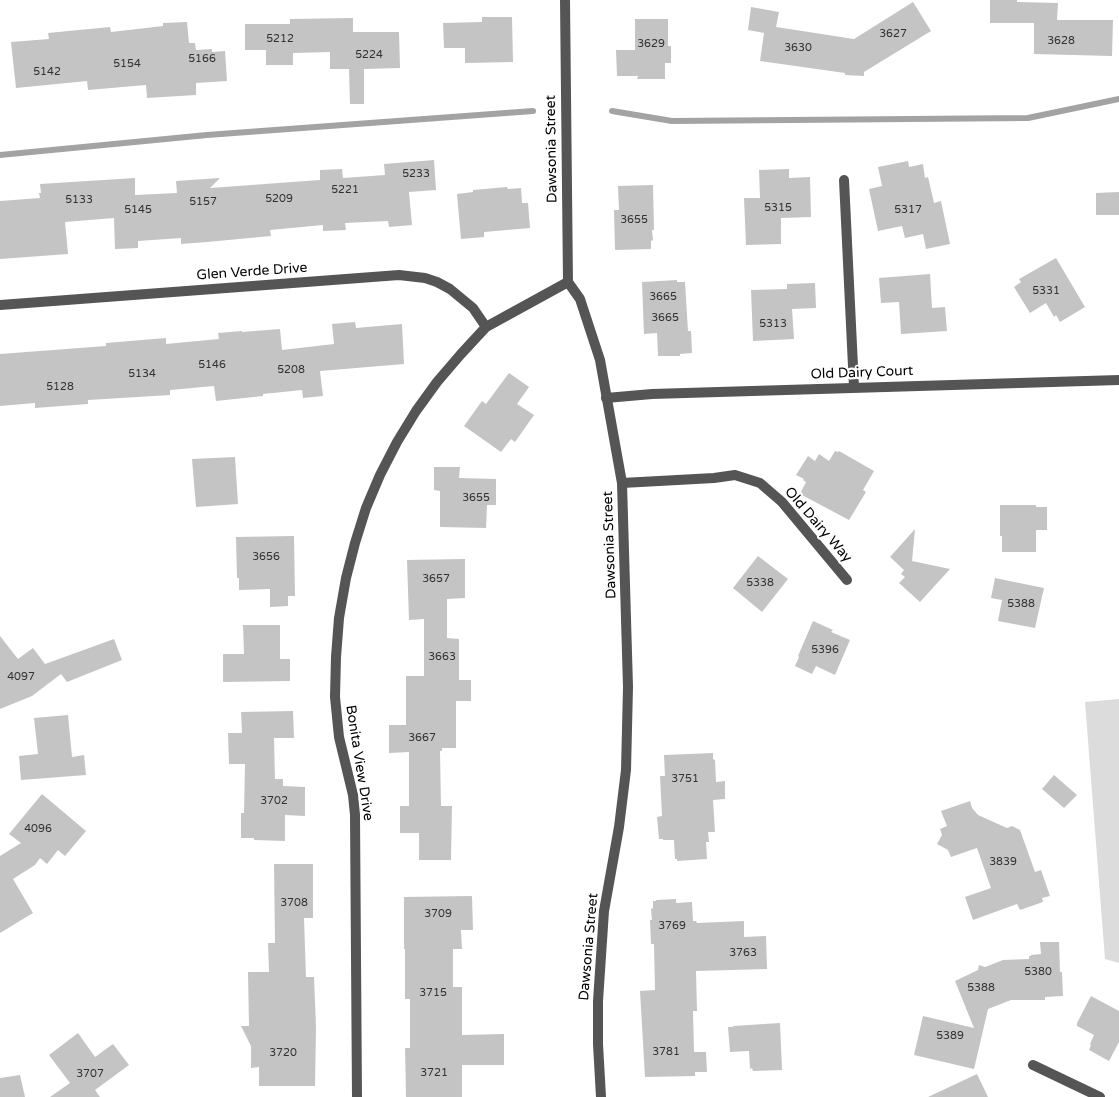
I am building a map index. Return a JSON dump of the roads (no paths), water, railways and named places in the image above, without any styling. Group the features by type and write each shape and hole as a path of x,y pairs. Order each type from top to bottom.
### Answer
{"street":[{"name":"Dawsonia Street","path":"565,0 568,282 580,299 600,360 622,483 628,687 626,770 619,827 604,911 598,1001 601,1097"},
{"path":"844,180 854,388"},
{"name":"Glen Verde Drive","path":"0,306 399,275 425,278 450,289 473,308 486,327"},
{"name":"Bonita View Drive","path":"357,1097 355,815 353,795 339,737 336,697 336,657 339,618 355,543 366,508 380,475 416,411 437,382 486,327 568,282"},
{"name":"Old Dairy Court","path":"606,398 652,394 1119,380"},
{"name":"Old Dairy Way","path":"622,483 714,478 735,475 760,483 782,502 847,580"},
{"path":"1033,1065 1100,1097"}],"waterway":[{"path":"612,111 672,121 1028,118 1119,99"},
{"path":"0,155 207,135 533,111"}]}
